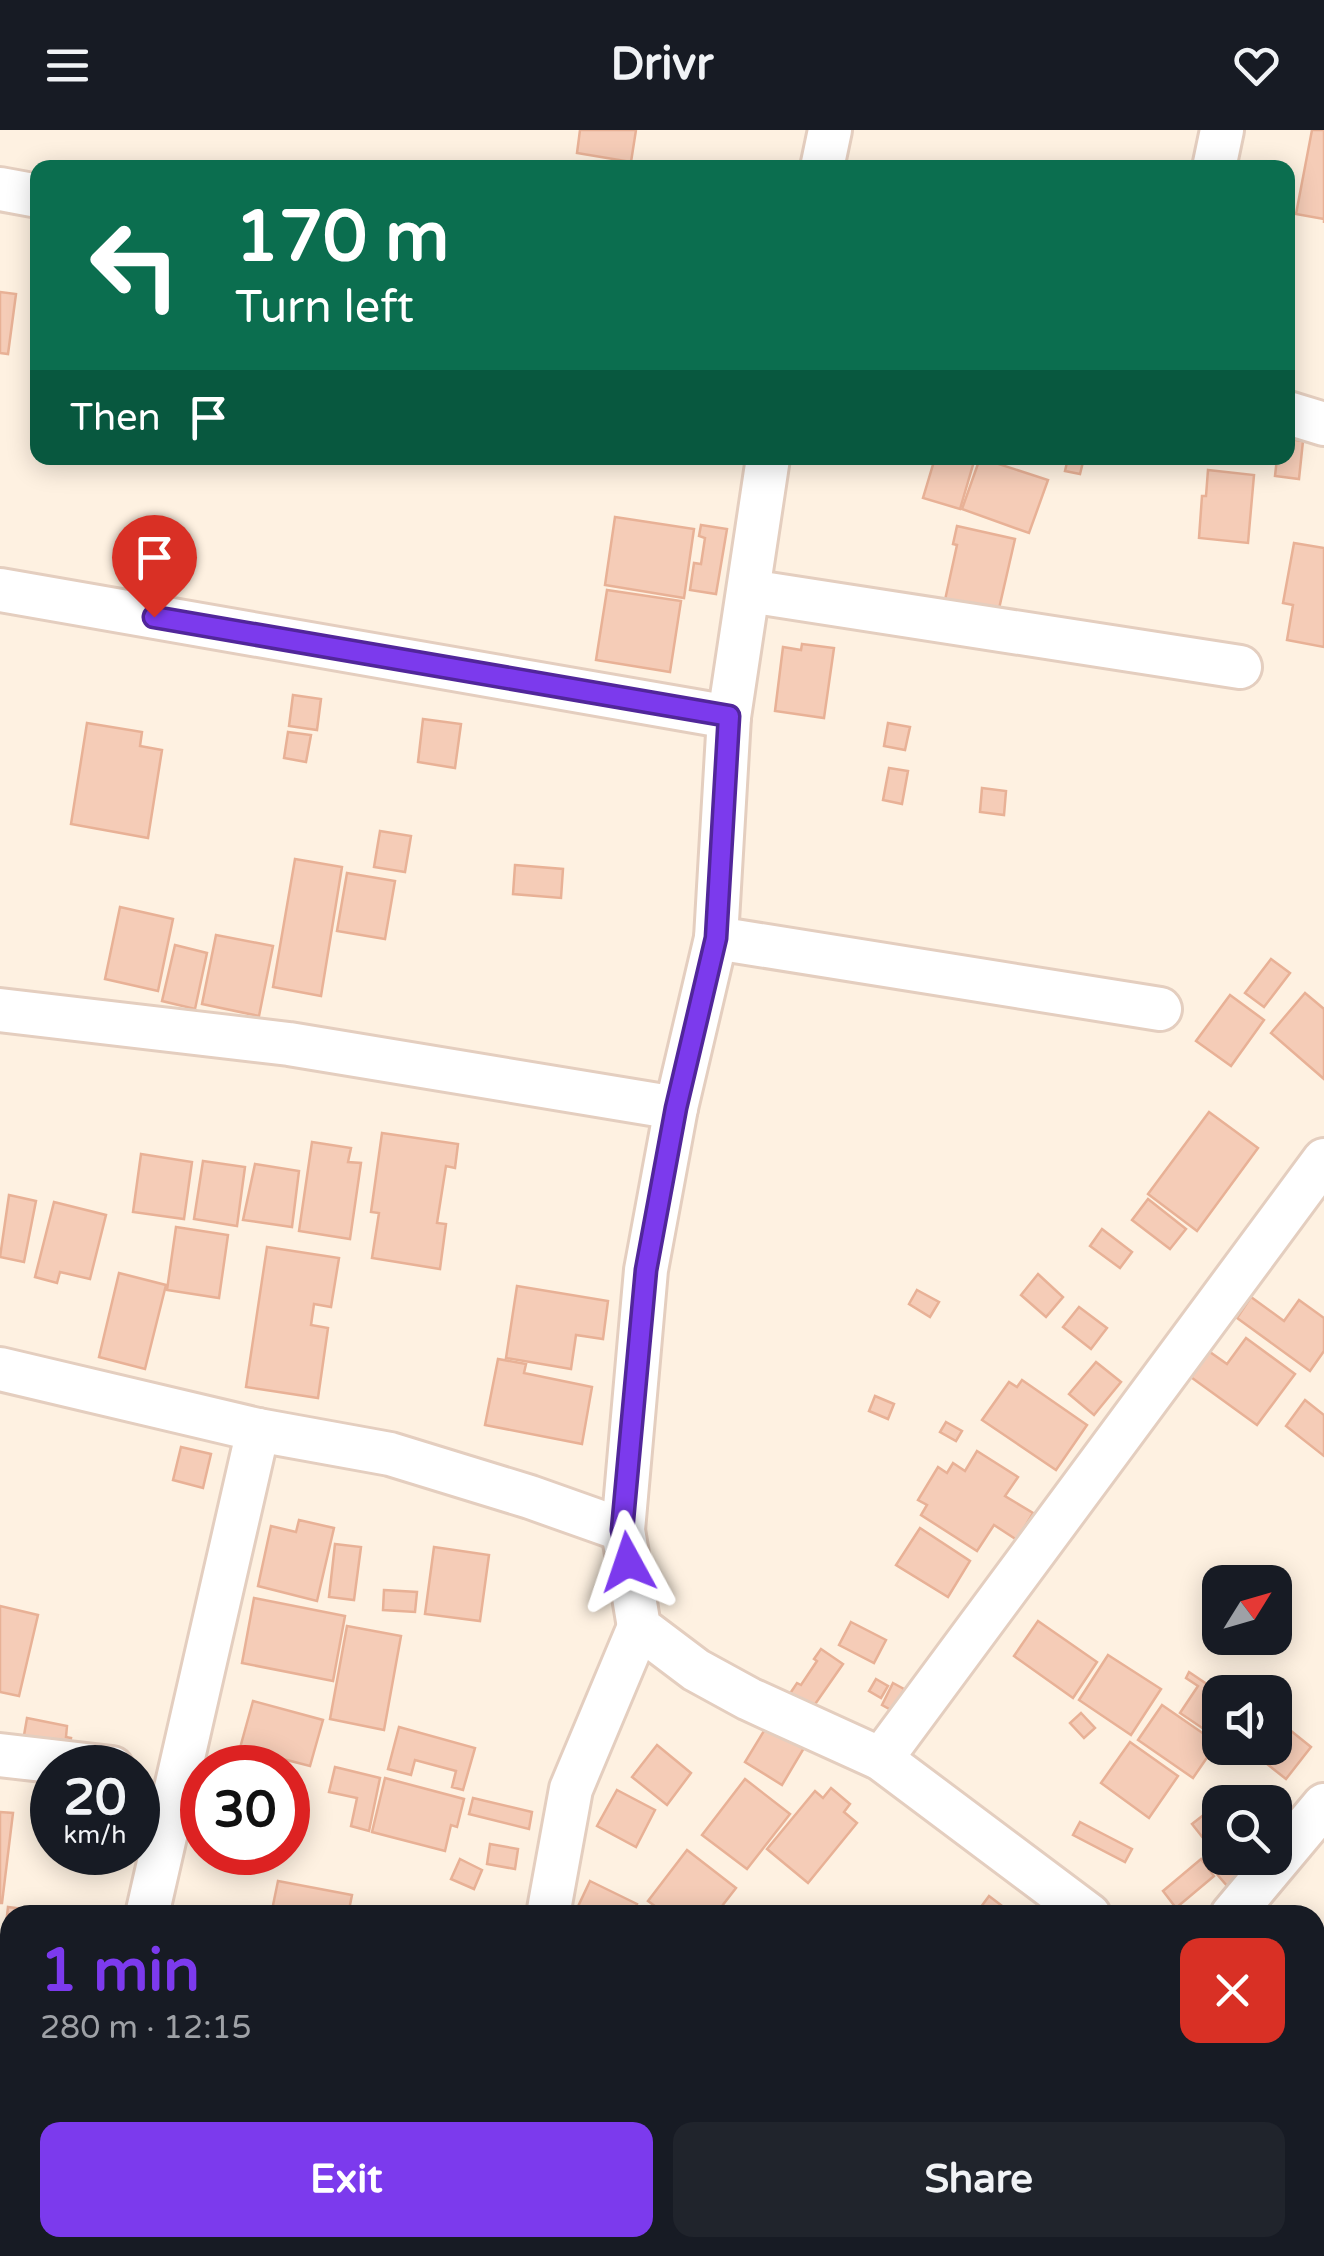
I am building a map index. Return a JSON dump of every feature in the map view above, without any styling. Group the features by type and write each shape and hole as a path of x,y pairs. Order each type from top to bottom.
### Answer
{"street":[{"path":"824,160 830,130"},
{"path":"1216,160 1222,130"},
{"path":"0,189 30,195"},
{"path":"1295,414 1324,424"},
{"path":"550,1905 571,1789 639,1627 622,1530 646,1270 676,1108 716,938 729,716 767,465"},
{"path":"0,590 729,716"},
{"path":"749,591 1240,667"},
{"path":"716,938 1160,1008"},
{"path":"0,1010 289,1044 676,1108"},
{"path":"881,1759 1324,1160"},
{"path":"0,1369 258,1430 390,1454 622,1530"},
{"path":"160,1768 258,1430"},
{"path":"639,1627 696,1670 748,1699 881,1759 1075,1905"},
{"path":"0,1756 30,1759"},
{"path":"1240,1905 1324,1805"},
{"path":"147,1905 149,1875"}],"building":[{"path":"580,130 636,130 631,160 577,153"},
{"path":"1312,130 1324,130 1324,219 1296,214"},
{"path":"0,292 16,294 8,354 0,353"},
{"path":"1295,440 1303,441 1299,479 1275,476 1276,465 1295,465"},
{"path":"933,465 973,465 960,509 923,498"},
{"path":"978,465 1002,465 1048,480 1029,533 962,509"},
{"path":"1066,465 1082,465 1080,474 1065,471"},
{"path":"1208,470 1254,475 1248,543 1199,538"},
{"path":"615,517 694,529 684,598 605,585"},
{"path":"701,525 727,529 716,594 690,590 694,563 701,564 705,538 699,536"},
{"path":"957,526 1015,539 998,613 945,600 957,545 953,544"},
{"path":"1294,543 1324,548 1324,647 1287,640 1293,605 1283,603"},
{"path":"607,590 681,601 670,672 596,660"},
{"path":"802,644 834,648 824,718 775,711 783,647 801,650"},
{"path":"293,695 321,699 317,730 289,726"},
{"path":"423,719 461,724 455,768 418,762"},
{"path":"87,723 142,732 140,746 162,750 148,838 71,824"},
{"path":"888,723 910,727 905,750 884,746"},
{"path":"288,732 311,735 306,762 284,758"},
{"path":"889,768 908,771 902,804 883,800"},
{"path":"982,788 1006,791 1004,815 980,812"},
{"path":"380,831 411,836 405,872 374,867"},
{"path":"295,859 342,867 321,996 273,987"},
{"path":"515,865 563,869 561,898 513,894"},
{"path":"347,873 395,881 385,939 337,931"},
{"path":"120,907 173,919 158,991 105,979"},
{"path":"216,935 273,946 259,1016 202,1004"},
{"path":"175,945 207,953 195,1009 162,1001"},
{"path":"1271,959 1290,973 1264,1007 1245,993"},
{"path":"1305,993 1324,1009 1324,1079 1271,1033"},
{"path":"1230,995 1264,1020 1231,1066 1196,1041"},
{"path":"1209,1112 1258,1148 1197,1231 1148,1194"},
{"path":"382,1133 458,1144 455,1168 446,1166 437,1223 446,1224 440,1269 372,1258 379,1213 371,1212"},
{"path":"312,1142 351,1148 348,1162 361,1163 350,1239 299,1231"},
{"path":"141,1154 192,1162 184,1219 133,1212"},
{"path":"203,1161 245,1167 237,1226 194,1219"},
{"path":"255,1164 299,1171 292,1227 243,1220"},
{"path":"9,1195 36,1201 24,1262 0,1257"},
{"path":"1148,1199 1186,1229 1170,1249 1132,1220"},
{"path":"54,1202 106,1215 90,1279 60,1272 57,1283 35,1277"},
{"path":"176,1227 228,1235 219,1298 167,1290"},
{"path":"1102,1229 1132,1252 1120,1268 1090,1246"},
{"path":"267,1247 339,1258 331,1307 314,1304 311,1325 328,1328 318,1398 246,1387"},
{"path":"119,1273 166,1285 145,1369 99,1357"},
{"path":"1038,1274 1063,1297 1046,1317 1021,1295"},
{"path":"517,1286 608,1301 603,1339 576,1335 571,1369 506,1358"},
{"path":"917,1290 939,1302 930,1317 909,1304"},
{"path":"1251,1297 1284,1321 1299,1300 1324,1318 1324,1351 1310,1371 1237,1318"},
{"path":"1079,1307 1107,1328 1091,1349 1063,1327"},
{"path":"1246,1338 1295,1374 1257,1425 1188,1375 1207,1350 1227,1364"},
{"path":"498,1359 526,1364 524,1373 592,1387 582,1444 485,1425"},
{"path":"1096,1362 1121,1382 1094,1415 1069,1394"},
{"path":"1022,1380 1087,1425 1056,1470 982,1420 1009,1382 1017,1387"},
{"path":"875,1396 894,1404 888,1419 869,1411"},
{"path":"1305,1400 1324,1415 1324,1456 1286,1426"},
{"path":"946,1422 962,1431 956,1441 940,1432"},
{"path":"181,1447 211,1454 203,1488 173,1480"},
{"path":"977,1451 1018,1477 1005,1496 1033,1513 1017,1540 994,1525 977,1551 921,1515 927,1505 918,1500 938,1467 947,1473 953,1463 965,1471"},
{"path":"299,1520 334,1528 317,1601 258,1586 271,1526 296,1532"},
{"path":"920,1528 970,1561 948,1597 896,1565"},
{"path":"335,1544 361,1547 354,1600 329,1597"},
{"path":"434,1547 489,1555 480,1621 425,1614"},
{"path":"384,1590 417,1592 415,1612 383,1610"},
{"path":"254,1598 345,1616 333,1681 242,1663"},
{"path":"0,1606 38,1615 19,1696 0,1692"},
{"path":"1038,1621 1097,1662 1073,1698 1014,1656"},
{"path":"851,1622 886,1640 874,1663 839,1645"},
{"path":"347,1626 401,1636 384,1730 330,1719"},
{"path":"821,1649 843,1664 811,1710 789,1695 797,1683 801,1685"},
{"path":"1108,1655 1161,1689 1131,1735 1079,1700"},
{"path":"1189,1672 1202,1681 1202,1728 1180,1713 1198,1686 1186,1678"},
{"path":"876,1679 888,1686 881,1698 869,1691"},
{"path":"893,1683 904,1689 893,1711 882,1705"},
{"path":"253,1701 323,1720 310,1766 310,1745 241,1745"},
{"path":"1162,1705 1202,1733 1202,1765 1193,1778 1138,1740"},
{"path":"1081,1713 1095,1728 1084,1738 1070,1723"},
{"path":"27,1718 67,1726 66,1737 71,1738 70,1745 23,1741"},
{"path":"767,1726 804,1748 782,1785 745,1762"},
{"path":"399,1727 475,1748 463,1790 452,1787 456,1771 415,1760 411,1775 388,1769"},
{"path":"1292,1732 1311,1747 1286,1779 1268,1765 1292,1765"},
{"path":"1130,1742 1178,1776 1149,1818 1101,1783"},
{"path":"657,1745 691,1773 667,1805 632,1777"},
{"path":"335,1767 380,1778 369,1831 351,1826 357,1798 329,1792"},
{"path":"385,1778 464,1799 457,1827 451,1825 445,1851 372,1832"},
{"path":"745,1779 790,1814 747,1869 702,1835"},
{"path":"831,1788 850,1804 844,1812 857,1823 808,1883 767,1849 815,1791 823,1798"},
{"path":"617,1790 655,1810 636,1847 597,1826"},
{"path":"473,1798 532,1812 529,1829 469,1814"},
{"path":"0,1812 13,1813 2,1903 0,1903"},
{"path":"1202,1816 1202,1837 1192,1824"},
{"path":"1080,1822 1132,1849 1125,1862 1073,1835"},
{"path":"490,1844 518,1849 515,1869 487,1864"},
{"path":"687,1850 736,1888 723,1905 653,1905 648,1901"},
{"path":"460,1859 482,1870 474,1889 451,1879"},
{"path":"1201,1859 1202,1875 1214,1876 1180,1905 1174,1905 1163,1891"},
{"path":"1218,1875 1241,1876 1228,1887"},
{"path":"278,1881 352,1895 350,1905 273,1905"},
{"path":"590,1881 637,1904 637,1905 579,1905"},
{"path":"989,1896 1001,1905 982,1905"}],"route":[{"path":"154,617 729,716 716,938 676,1108 646,1270 622,1530 628,1562"}]}
